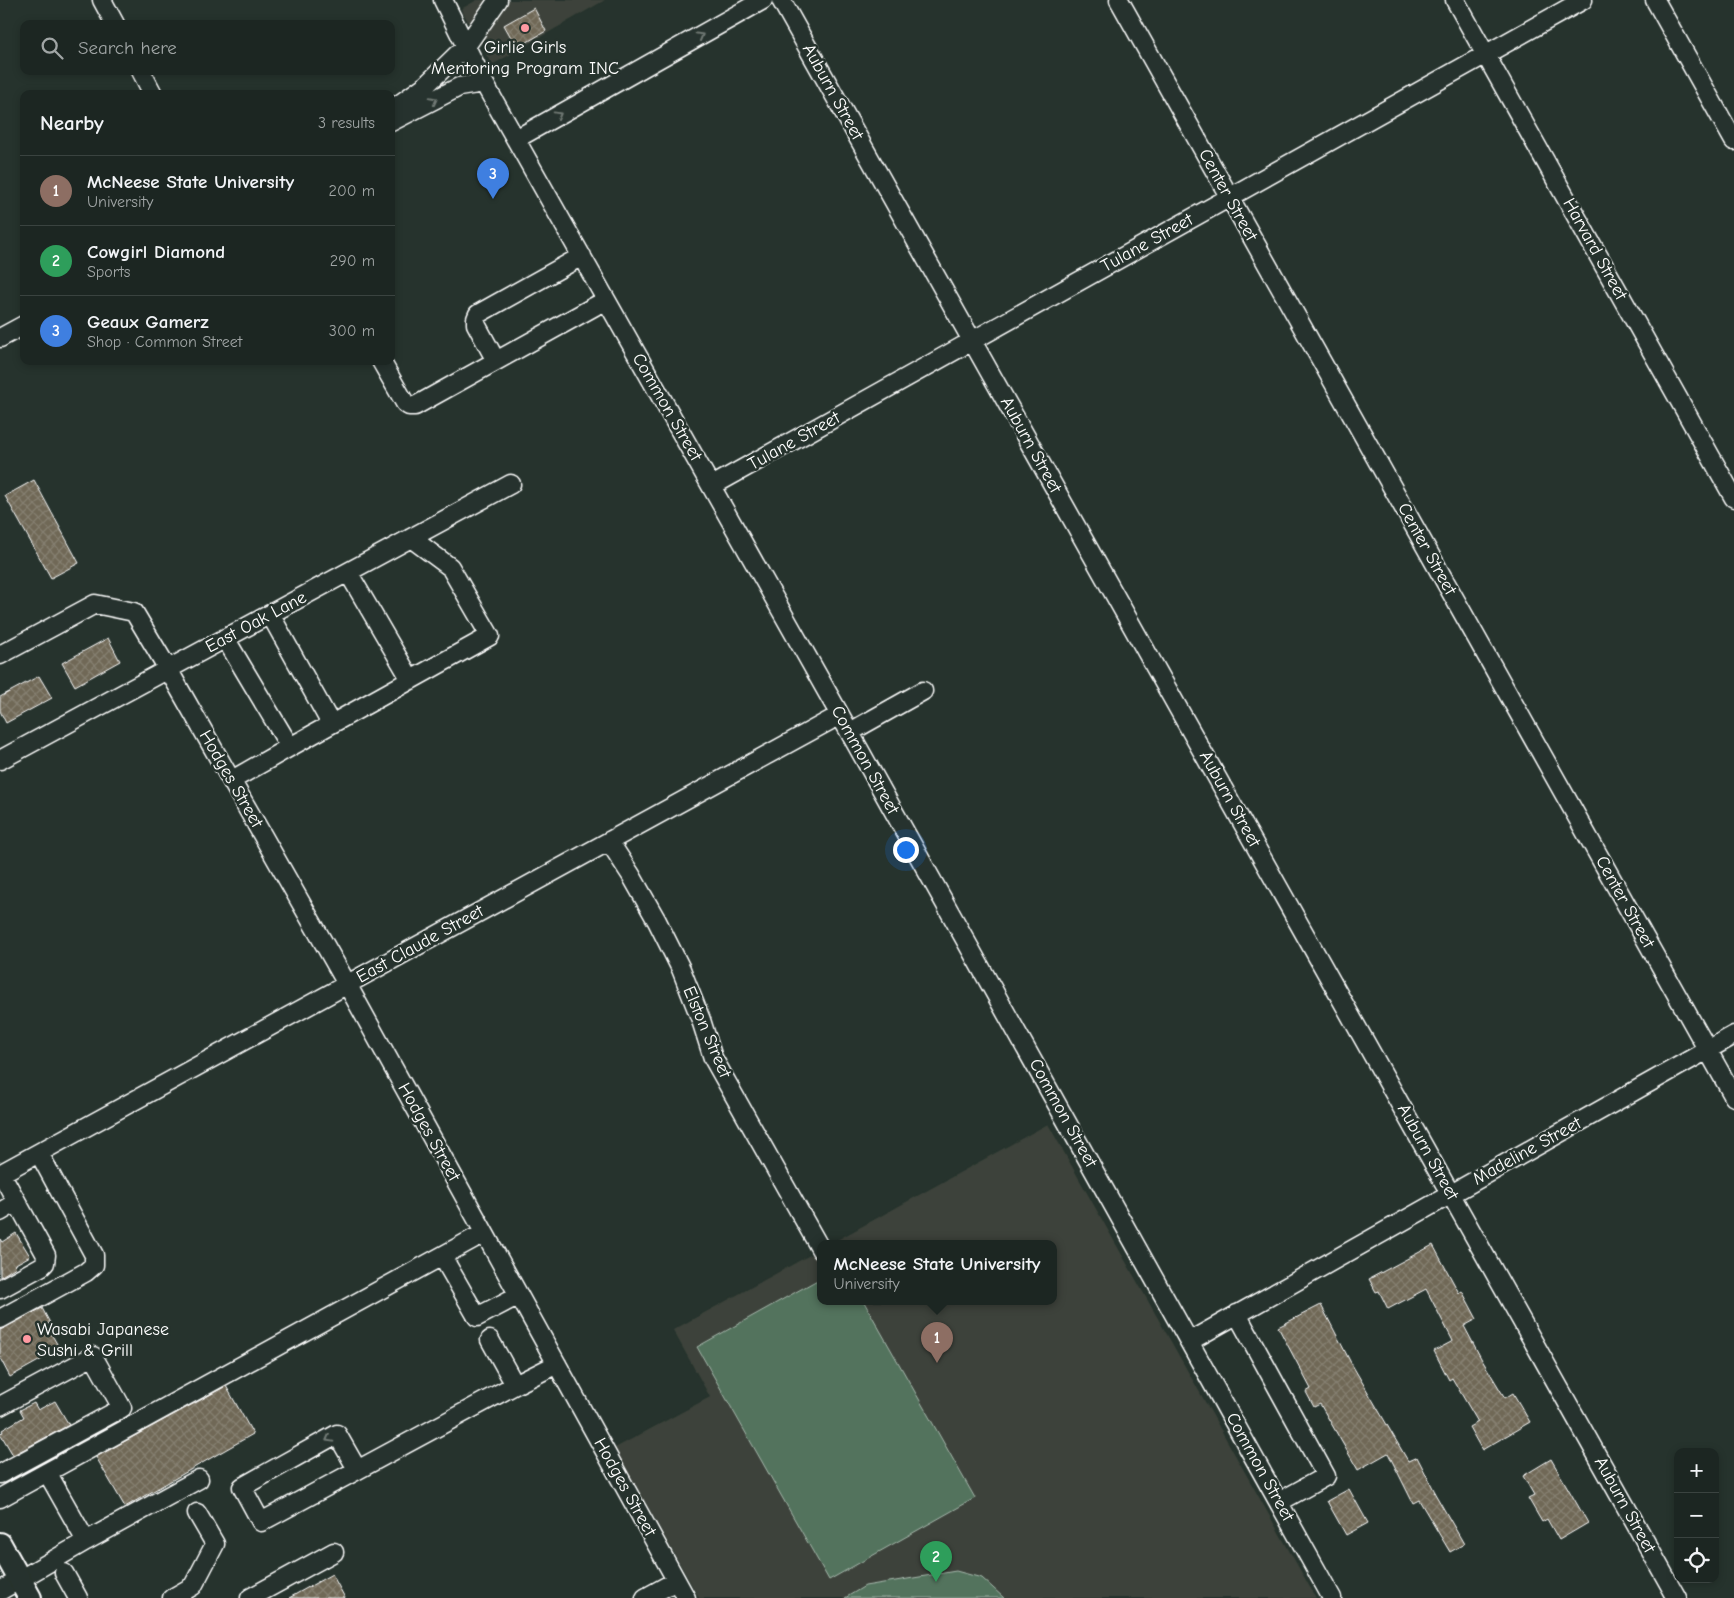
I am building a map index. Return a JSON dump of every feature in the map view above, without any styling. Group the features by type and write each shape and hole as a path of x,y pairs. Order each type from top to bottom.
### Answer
{"main road":[{"path":"0,1544 25,1589"}],"street":[{"path":"102,0 113,20"},
{"name":"Common Street","path":"443,0 484,83 840,714 1332,1598"},
{"path":"395,107 426,85 466,46 498,0"},
{"path":"516,139 763,0"},
{"name":"Auburn Street","path":"781,0 1677,1598"},
{"name":"Center Street","path":"1119,0 1734,1097"},
{"name":"Harvard Street","path":"1455,0 1734,498"},
{"name":"Tulane Street","path":"712,486 1583,0"},
{"path":"1655,0 1734,141"},
{"path":"143,75 152,90"},
{"path":"395,120 459,87 484,83"},
{"path":"496,361 476,324 478,314 582,256"},
{"path":"383,365 405,403 409,406 415,406 606,300"},
{"path":"0,338 20,327"},
{"name":"East Oak Lane","path":"0,760 511,484"},
{"path":"232,780 490,636 450,567 411,538"},
{"path":"348,572 411,680"},
{"name":"Hodges Street","path":"0,655 95,604 134,612 232,780 347,984 686,1598"},
{"path":"270,614 331,724"},
{"path":"226,638 290,747"},
{"path":"850,732 923,691"},
{"name":"East Claude Street","path":"1,1174 840,714"},
{"name":"Elston Street","path":"609,841 658,921 680,969 713,1058 817,1243"},
{"name":"Madeline Street","path":"1190,1341 1734,1035"},
{"path":"0,1319 86,1272 94,1265 94,1255 39,1153"},
{"path":"0,1289 42,1266 47,1259 1,1174"},
{"path":"0,1212 17,1202"},
{"path":"0,1498 484,1232"},
{"path":"442,1256 477,1318 519,1295"},
{"path":"1237,1314 1326,1476 1279,1502"},
{"path":"490,1340 515,1385"},
{"path":"0,1406 92,1356 122,1408 0,1474"},
{"path":"357,1469 336,1434 242,1487 261,1522 357,1469 557,1364"},
{"path":"47,1472 86,1541"},
{"path":"0,1590 25,1589 86,1541 200,1479"},
{"path":"172,1598 193,1586 215,1544 197,1513"},
{"path":"250,1598 334,1552"},
{"path":"64,1573 78,1598"},
{"path":"644,1598 676,1581"}],"shaded area":[{"path":"477,0 605,0 492,65 461,9"},
{"path":"1048,1124 1316,1598 699,1598 615,1448 710,1397 673,1330 817,1251 817,1305 1057,1305 1057,1240 837,1240"}],"green space":[{"path":"817,1280 817,1305 866,1305 975,1498 829,1580 697,1347"},
{"path":"956,1571 982,1578 1004,1598 845,1598 865,1586"}],"building":[{"name":"Girlie Girls Mentoring Program INC","path":"534,8 546,31 517,48 504,25"},
{"path":"34,480 79,563 51,578 5,496"},
{"path":"108,638 120,661 75,686 62,663"},
{"path":"39,676 52,698 6,723 0,711 0,697"},
{"path":"16,1233 30,1256 14,1265 16,1267 0,1277 0,1239 2,1242"},
{"path":"1433,1245 1459,1293 1462,1291 1477,1319 1464,1326 1482,1360 1505,1398 1513,1393 1530,1422 1482,1450 1469,1427 1478,1422 1452,1378 1449,1380 1434,1351 1453,1341 1426,1289 1388,1309 1379,1291 1376,1292 1369,1279"},
{"path":"1321,1305 1351,1363 1408,1461 1417,1457 1434,1492 1464,1544 1450,1552 1419,1500 1413,1503 1388,1453 1358,1470 1320,1404 1314,1407 1306,1392 1311,1389 1278,1327"},
{"name":"Wasabi Japanese Sushi & Grill","path":"42,1308 50,1323 46,1325 60,1349 10,1377 0,1358 0,1330"},
{"path":"226,1386 253,1434 125,1507 96,1457"},
{"path":"55,1401 69,1425 13,1455 0,1433 3,1432 2,1430 24,1417 20,1410 34,1403 38,1410"},
{"path":"1551,1459 1588,1523 1559,1540 1547,1519 1542,1522 1528,1498 1534,1495 1523,1476"},
{"path":"1349,1489 1368,1523 1346,1535 1327,1501"},
{"path":"332,1574 345,1598 289,1598"}],"place":[{"name":"Girlie Girls Mentoring Program INC","path":"525,28"},
{"name":"Geaux Gamerz","path":"493,199"},
{"name":"Wasabi Japanese Sushi & Grill","path":"27,1339"},
{"name":"McNeese State University","path":"937,1363"},
{"name":"Cowgirl Diamond","path":"936,1582"}]}
